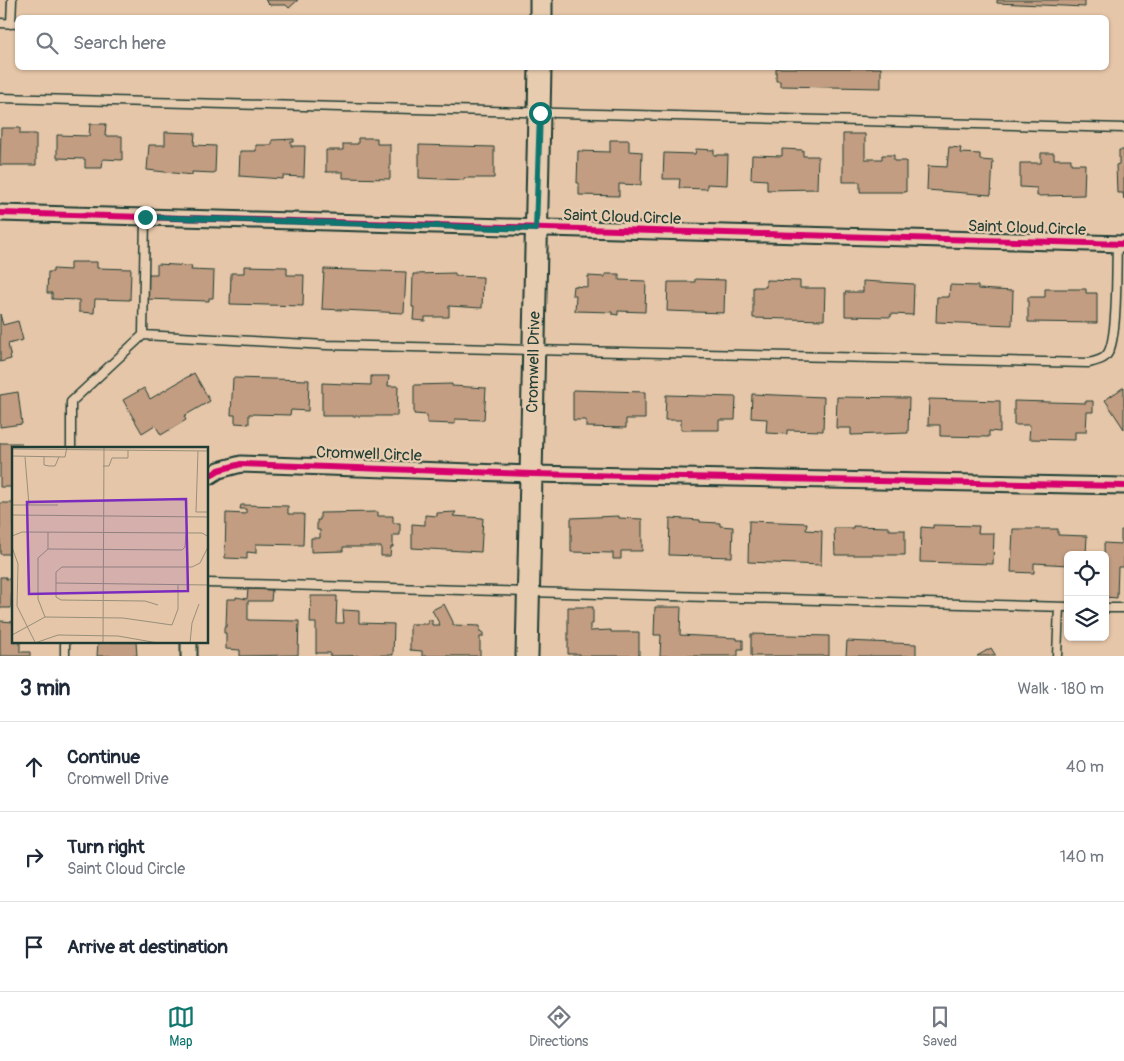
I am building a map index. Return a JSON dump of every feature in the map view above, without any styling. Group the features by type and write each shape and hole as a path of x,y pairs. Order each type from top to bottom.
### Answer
{"street":[{"path":"541,0 541,15"},
{"name":"Cromwell Drive","path":"527,656 540,70"},
{"name":"Saint Cloud Circle","path":"0,213 1120,244"},
{"name":"Cromwell Circle","path":"209,475 219,470 241,464 532,474"},
{"path":"532,474 1124,486"}],"lane":[{"path":"0,23 14,24 12,0"},
{"path":"0,98 1124,128"},
{"path":"143,335 145,217"},
{"path":"71,447 71,402 143,335 327,345 1088,363 1102,360 1114,338 1120,244"},
{"path":"209,583 1064,607"},
{"path":"1057,656 1059,607"},
{"path":"1109,608 1124,608"}],"building":[{"path":"265,0 298,0 289,8 286,5 270,5"},
{"path":"997,0 1085,0 1085,7 997,3"},
{"path":"776,70 881,70 881,88 780,86 780,81 776,81"},
{"path":"90,124 106,124 105,136 122,136 122,160 103,159 102,168 85,168 85,159 57,158 57,135 89,136"},
{"path":"1,128 20,128 20,134 36,134 36,165 0,165"},
{"path":"165,132 195,133 194,145 216,146 215,173 192,172 192,175 147,170 149,145 165,145"},
{"path":"843,134 865,134 865,159 882,159 882,155 894,155 894,161 906,161 906,192 860,192 860,182 843,182"},
{"path":"358,138 377,138 377,144 390,144 390,179 343,178 343,172 326,172 326,150 343,150 343,144 358,144"},
{"path":"294,139 294,142 291,142 291,146 305,146 304,177 283,176 283,179 239,176 240,151 256,151 256,145 272,145 272,140"},
{"path":"610,140 629,140 629,151 642,152 641,185 619,184 619,196 579,195 579,183 577,183 578,151 610,152"},
{"path":"419,145 494,147 494,178 464,178 464,180 419,178"},
{"path":"949,147 961,148 960,153 980,154 980,160 993,161 991,195 927,190 928,166 947,167"},
{"path":"696,149 714,150 714,155 728,155 727,185 707,184 707,189 679,188 680,179 663,179 664,153 695,154"},
{"path":"782,149 803,150 803,156 818,156 817,189 767,190 767,180 751,179 752,155 782,156"},
{"path":"1119,150 1124,150 1124,199 1123,193 1117,193 1116,165 1119,164"},
{"path":"1041,153 1054,153 1054,159 1071,159 1071,164 1085,164 1084,195 1037,196 1037,188 1020,187 1020,163 1041,163"},
{"path":"70,262 97,262 97,268 131,269 130,300 95,299 94,313 79,312 79,300 52,299 52,293 47,293 48,272 53,272 53,269 70,270"},
{"path":"157,264 192,266 191,270 214,271 213,298 209,298 209,301 145,299 146,274 157,274"},
{"path":"244,266 287,267 287,275 304,275 303,306 230,304 231,273 244,273"},
{"path":"324,269 406,272 404,313 322,309"},
{"path":"455,273 455,276 483,277 482,308 449,306 449,317 425,317 425,321 413,320 413,274"},
{"path":"605,274 619,274 619,280 646,281 645,312 618,311 618,315 612,314 612,312 575,311 576,295 572,295 573,286 588,287 588,276 605,277"},
{"path":"695,279 725,280 724,313 667,311 668,282 695,282"},
{"path":"766,280 800,281 800,288 825,288 824,320 753,318 753,287 766,287"},
{"path":"863,281 914,284 913,315 891,314 891,317 845,316 845,292 863,292"},
{"path":"950,285 978,286 978,289 1013,291 1012,325 936,322 937,297 949,297"},
{"path":"1045,289 1086,289 1086,293 1097,293 1097,323 1028,322 1028,297 1045,297"},
{"path":"0,314 3,325 18,321 23,340 8,344 11,359 0,362"},
{"path":"194,373 210,401 184,416 186,420 161,435 155,425 142,433 123,400 144,388 150,399"},
{"path":"371,376 389,376 388,386 398,386 397,416 322,416 322,383 371,385"},
{"path":"233,378 309,380 308,411 291,410 290,415 249,414 249,424 235,423 235,415 231,415"},
{"path":"452,384 452,386 486,388 484,420 455,419 455,424 427,423 427,415 414,414 414,385"},
{"path":"1124,387 1124,429 1105,400"},
{"path":"573,390 645,392 645,419 626,419 626,428 586,427 586,420 573,420"},
{"path":"18,392 22,424 0,427 0,395"},
{"path":"752,394 824,397 823,431 787,430 787,434 766,433 767,419 751,418"},
{"path":"666,395 736,397 735,420 719,420 719,430 681,430 681,420 665,420"},
{"path":"837,397 909,398 908,433 851,435 851,428 836,428"},
{"path":"929,399 1000,401 1000,432 989,431 989,437 940,436 940,425 928,425"},
{"path":"1014,401 1086,403 1086,401 1093,401 1093,412 1087,412 1086,432 1075,432 1075,440 1029,439 1030,425 1014,425"},
{"path":"0,443 21,443 21,447 12,447 12,487 0,487"},
{"path":"0,503 12,503 12,549 10,549 10,554 0,554"},
{"path":"241,505 288,506 288,514 304,514 303,545 256,544 256,553 247,552 247,559 225,558 226,513 246,514 246,509 240,509"},
{"path":"378,512 378,516 393,516 393,523 400,523 400,535 393,535 393,547 391,547 390,556 381,556 381,547 343,547 343,551 311,552 311,538 320,538 320,530 317,530 317,520 320,520 320,513"},
{"path":"456,512 453,516 483,518 481,552 412,548 412,524 425,525 425,515 437,516 437,513"},
{"path":"619,516 619,518 642,519 642,551 621,551 621,559 613,559 613,553 571,552 571,518"},
{"path":"670,518 700,520 700,522 720,523 720,526 733,527 732,557 669,555"},
{"path":"749,521 807,523 806,530 822,531 821,565 748,562"},
{"path":"933,525 979,526 978,533 994,533 993,564 920,562 921,527 933,528"},
{"path":"853,526 889,527 889,530 905,530 905,555 835,555 834,528 853,528"},
{"path":"1013,529 1058,529 1058,535 1087,536 1086,551 1064,551 1064,565 1034,563 1034,573 1011,572"},
{"path":"1121,530 1124,530 1124,567 1118,567 1117,598 1109,597 1109,551 1104,551 1104,543 1121,544"},
{"path":"0,577 12,579 11,608 0,608"},
{"path":"248,589 272,590 271,601 248,601 248,620 299,621 298,655 240,656 240,650 226,649 224,627 226,627 227,599 236,599 236,597 247,599"},
{"path":"311,596 337,596 336,623 344,623 343,610 359,611 359,623 394,624 393,655 330,656 330,653 316,653 316,623 310,623"},
{"path":"444,604 453,625 480,626 480,632 483,632 483,637 480,637 480,656 422,656 422,651 410,650 410,624 428,624 428,620 432,620 432,625 440,625 432,610"},
{"path":"568,607 593,607 593,624 590,624 590,631 639,632 639,656 580,656 580,654 568,654"},
{"path":"655,607 681,607 680,635 737,638 737,640 743,640 743,649 738,649 738,656 660,656 661,635 654,635"},
{"path":"0,621 12,622 12,644 20,644 20,652 30,652 30,656 0,656"},
{"path":"751,634 829,636 829,656 751,656"},
{"path":"847,641 916,644 916,656 846,656"},
{"path":"98,644 136,644 137,656 97,656"},
{"path":"991,648 996,656 977,656"}],"cycle path":[{"path":"0,213 1124,244"},
{"path":"209,476 219,470 241,464 532,474 1124,486"}],"route":[{"path":"145,217 536,229 540,113"}]}
